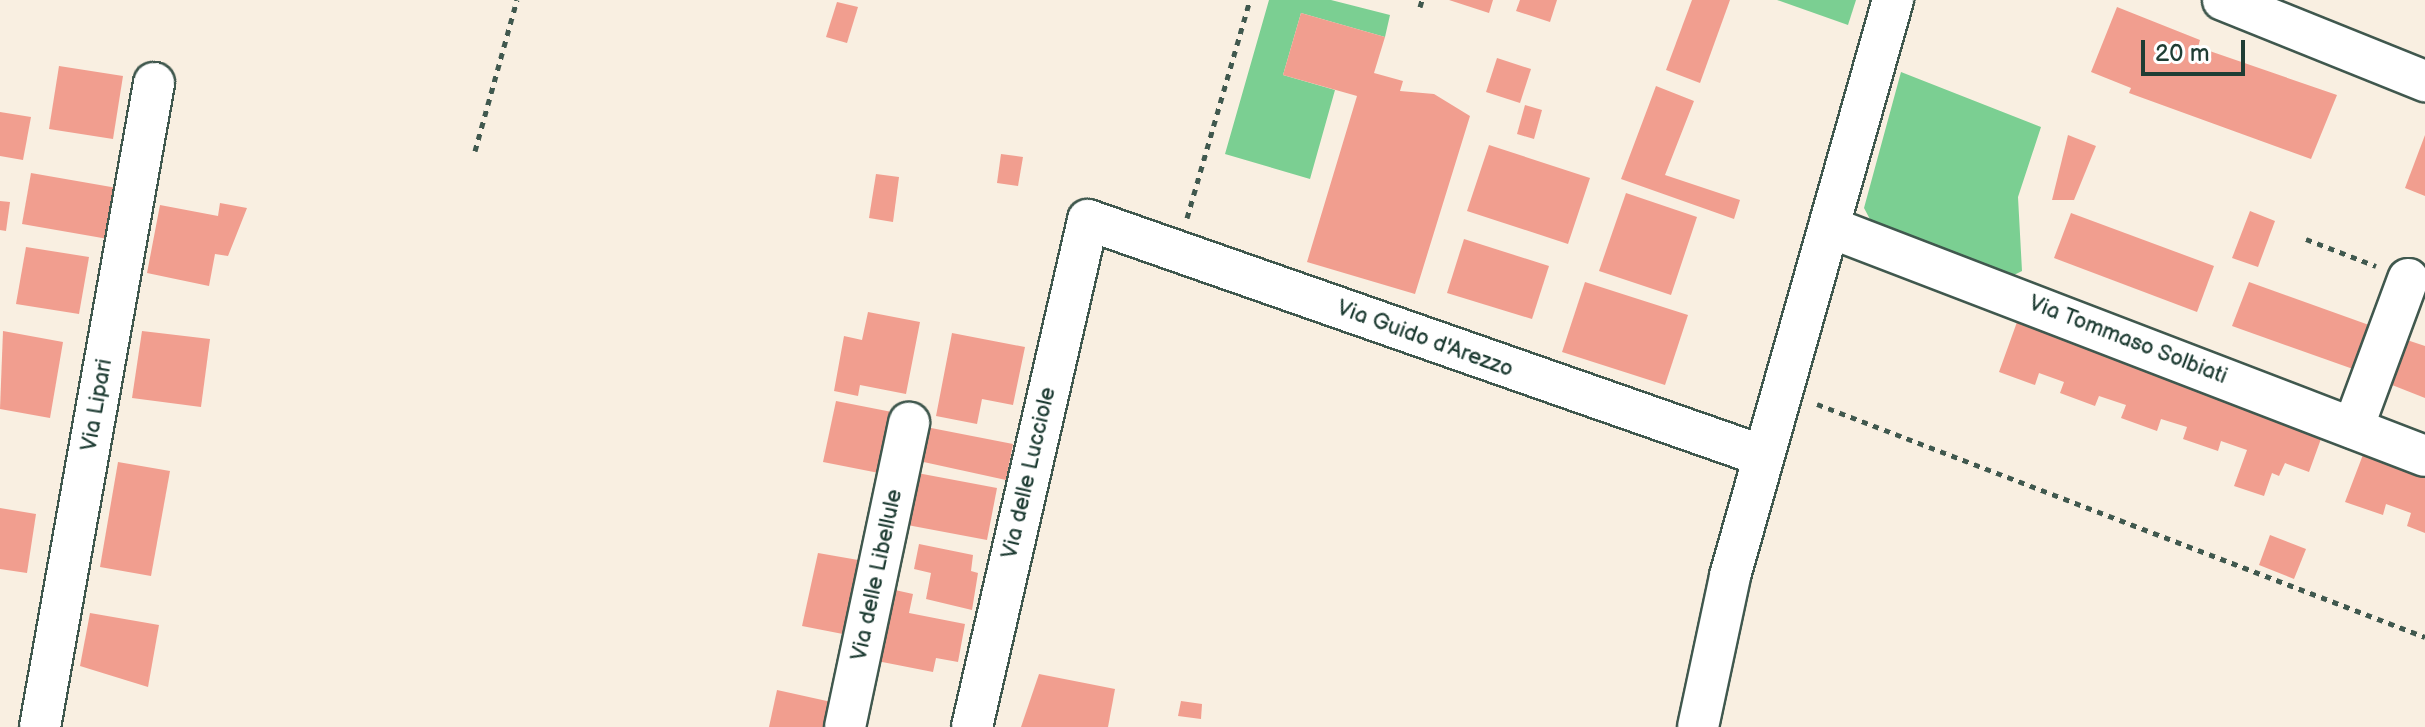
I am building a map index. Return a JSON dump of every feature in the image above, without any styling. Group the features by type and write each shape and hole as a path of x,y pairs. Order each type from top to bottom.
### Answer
{"street":[{"path":"1698,727 1763,456 1893,0"},
{"path":"2223,0 2425,81"},
{"name":"Via Lipari","path":"40,727 154,83"},
{"name":"Via Guido d'Arezzo","path":"1088,220 1763,456"},
{"name":"Via delle Lucciole","path":"972,727 1088,220"},
{"name":"Via Tommaso Solbiati","path":"1829,227 2425,456"},
{"path":"2353,428 2408,279"},
{"name":"Via delle Libellule","path":"845,727 909,423"}],"path":[{"path":"475,151 517,0"},
{"path":"1177,251 1250,0"},
{"path":"2306,239 2408,279"},
{"path":"1805,399 2425,637"}],"green space":[{"path":"1269,0 1331,0 1390,15 1385,37 1301,13 1283,75 1335,90 1310,179 1225,154"},
{"path":"1777,0 1856,0 1848,25"},
{"path":"1901,72 2041,127 2018,197 2022,271 2014,275 1872,223 1864,208"}],"building":[{"path":"1449,0 1493,0 1489,13"},
{"path":"1520,0 1557,0 1550,22 1516,11"},
{"path":"1692,0 1730,0 1700,83 1666,70"},
{"path":"837,2 858,7 847,43 826,37"},
{"path":"2117,7 2200,40 2198,47 2337,95 2311,159 2129,93 2131,88 2091,72"},
{"path":"1301,13 1385,37 1374,73 1403,81 1400,91 1434,94 1470,116 1415,294 1307,262 1357,96 1283,75"},
{"path":"1497,58 1531,69 1520,103 1486,92"},
{"path":"59,66 123,76 113,139 49,129"},
{"path":"1656,86 1694,101 1665,175 1740,200 1734,219 1621,179"},
{"path":"1525,105 1542,110 1534,139 1517,134"},
{"path":"0,112 31,117 23,160 0,156"},
{"path":"2068,135 2096,146 2074,200 2052,200"},
{"path":"2425,135 2425,196 2405,188"},
{"path":"1489,145 1590,178 1568,244 1467,211"},
{"path":"1001,154 1023,157 1018,186 997,183"},
{"path":"31,173 117,188 108,239 22,224"},
{"path":"876,174 899,177 893,222 869,218"},
{"path":"1626,193 1697,217 1671,295 1599,271"},
{"path":"0,201 10,202 6,231 0,230"},
{"path":"220,203 247,208 228,256 215,254 209,286 147,273 160,205 218,216"},
{"path":"2250,211 2275,221 2258,267 2232,258"},
{"path":"2071,213 2214,266 2197,312 2054,258"},
{"path":"1464,239 1549,266 1532,319 1447,293"},
{"path":"26,247 89,257 79,314 16,304"},
{"path":"1585,282 1688,315 1665,385 1562,352"},
{"path":"2249,282 2369,325 2353,369 2232,326"},
{"path":"868,312 920,322 906,394 860,385 858,396 834,391 844,336 862,340"},
{"path":"2017,322 2322,436 2309,472 2285,463 2279,476 2272,473 2264,496 2234,486 2247,450 2221,441 2218,451 2183,439 2187,427 2161,419 2157,431 2121,418 2126,405 2099,396 2095,406 2060,393 2064,382 2039,373 2035,385 1999,372"},
{"path":"3,331 63,342 50,418 0,409"},
{"path":"142,331 210,339 201,407 132,398"},
{"path":"952,333 1025,347 1013,405 982,399 977,424 936,416"},
{"path":"2404,339 2425,346 2425,398 2387,383"},
{"path":"836,401 897,413 884,474 823,462"},
{"path":"926,427 1013,444 1006,480 919,461"},
{"path":"2364,452 2425,478 2425,533 2407,526 2411,513 2386,504 2383,515 2345,502"},
{"path":"118,462 170,471 151,576 100,567"},
{"path":"912,472 997,488 987,540 902,524"},
{"path":"0,508 36,514 27,573 0,569"},
{"path":"2270,535 2306,549 2294,579 2259,565"},
{"path":"919,544 973,555 971,571 978,573 972,610 926,599 931,573 914,569"},
{"path":"818,553 864,561 848,635 802,626"},
{"path":"886,588 913,594 909,613 965,624 958,662 936,658 933,672 872,660"},
{"path":"90,613 159,625 148,687 80,666"},
{"path":"1039,674 1115,689 1108,727 1021,727"},
{"path":"777,690 836,703 831,727 769,727"},
{"path":"1181,701 1202,704 1201,719 1178,716"}]}
